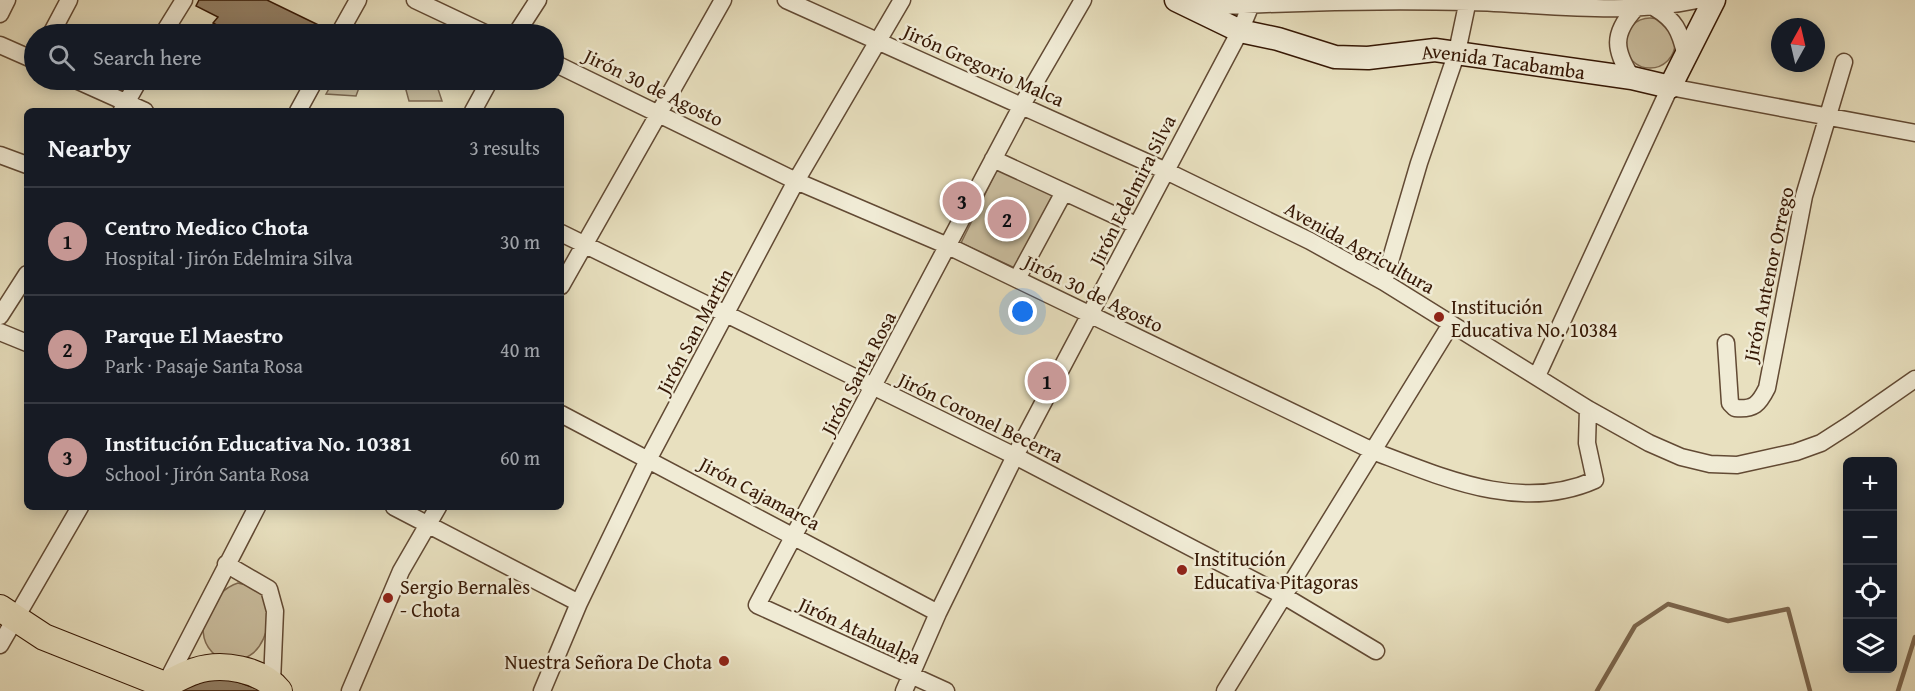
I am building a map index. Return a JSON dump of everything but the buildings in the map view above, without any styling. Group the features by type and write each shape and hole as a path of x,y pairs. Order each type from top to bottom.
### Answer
{"main road":[{"path":"8,613 44,637 163,688 197,670 221,668 243,669 275,686"}],"street":[{"path":"0,14 7,0"},
{"path":"56,24 69,0"},
{"path":"169,24 184,0"},
{"path":"345,24 358,0"},
{"path":"415,0 466,24"},
{"path":"522,24 537,0"},
{"path":"564,280 723,0"},
{"name":"Jirón Gregorio Malca","path":"786,0 1164,170"},
{"name":"Jirón San Martin","path":"542,691 579,603 649,458 796,181 902,0"},
{"name":"Jirón Santa Rosa","path":"757,605 1022,105 1083,0"},
{"path":"1184,4 1468,1 1635,9 1655,8 1697,0"},
{"path":"1537,376 1685,53 1714,0"},
{"path":"1384,282 1419,163 1457,52 1468,1"},
{"name":"Jirón Edelmira Silva","path":"908,684 938,613 1015,456 1091,315 1164,170 1240,31 1252,2"},
{"name":"Avenida Tacabamba","path":"1184,4 1240,31 1335,57 1368,58 1435,50 1632,78 1670,87"},
{"path":"1655,8 1671,17 1680,32 1685,53"},
{"path":"1632,78 1620,60 1617,44 1622,24 1635,9"},
{"path":"0,45 24,56"},
{"name":"Jirón Antenor Orrego","path":"1726,343 1730,403 1735,408 1748,409 1759,404 1767,388 1804,196 1844,62"},
{"name":"Jirón 30 de Agosto","path":"564,68 796,181 948,246 1373,450 1433,474 1508,494 1567,489 1595,480 1587,443 1588,409"},
{"path":"1670,87 1915,133"},
{"path":"94,90 124,107 133,90"},
{"path":"300,108 310,90"},
{"path":"475,108 485,90"},
{"path":"0,155 24,164"},
{"path":"993,159 1136,225"},
{"name":"Avenida Agricultura","path":"1164,170 1310,241 1384,282 1588,409 1649,443 1681,457 1710,464 1737,465 1796,452 1821,443 1915,379"},
{"path":"1017,279 1064,192"},
{"name":"Jirón Coronel Becerra","path":"564,234 726,316 1015,456 1284,596 1376,651"},
{"path":"0,316 24,279"},
{"path":"1225,691 1451,324"},
{"path":"0,332 24,342"},
{"name":"Jirón Cajamarca","path":"564,416 649,458 938,613"},
{"path":"0,645 8,613 78,510"},
{"path":"163,688 255,510"},
{"path":"400,510 579,603"},
{"path":"350,691 401,571 436,510"},
{"path":"226,564 269,590 275,612 275,686"},
{"name":"Jirón Atahualpa","path":"757,605 908,684 946,691"}],"shaded area":[{"path":"1655,18 1668,25 1674,33 1674,53 1668,61 1660,67 1645,68 1632,61 1626,53 1625,38 1632,25 1640,19"},
{"path":"328,90 358,90 356,96 326,94"},
{"path":"406,90 438,90 442,101 409,101"},
{"path":"998,168 1053,194 1017,269 961,243"},
{"path":"238,583 260,591 268,616 267,628 257,649 240,660 214,654 206,643 203,633 207,612 213,602 229,587"}],"waterway":[{"path":"1597,691 1635,626 1668,604 1728,621 1788,609 1810,691"},
{"path":"1898,691 1915,637"}],"place":[{"name":"Institución Educativa No. 10381","path":"962,201"},
{"name":"Parque El Maestro","path":"1007,219"},
{"name":"Institución Educativa No. 10384","path":"1439,317"},
{"name":"Centro Medico Chota","path":"1047,381"},
{"name":"Institución Educativa Pitagoras","path":"1182,570"},
{"name":"Sergio Bernales - Chota","path":"388,598"},
{"name":"Nuestra Señora De Chota","path":"724,661"}]}
